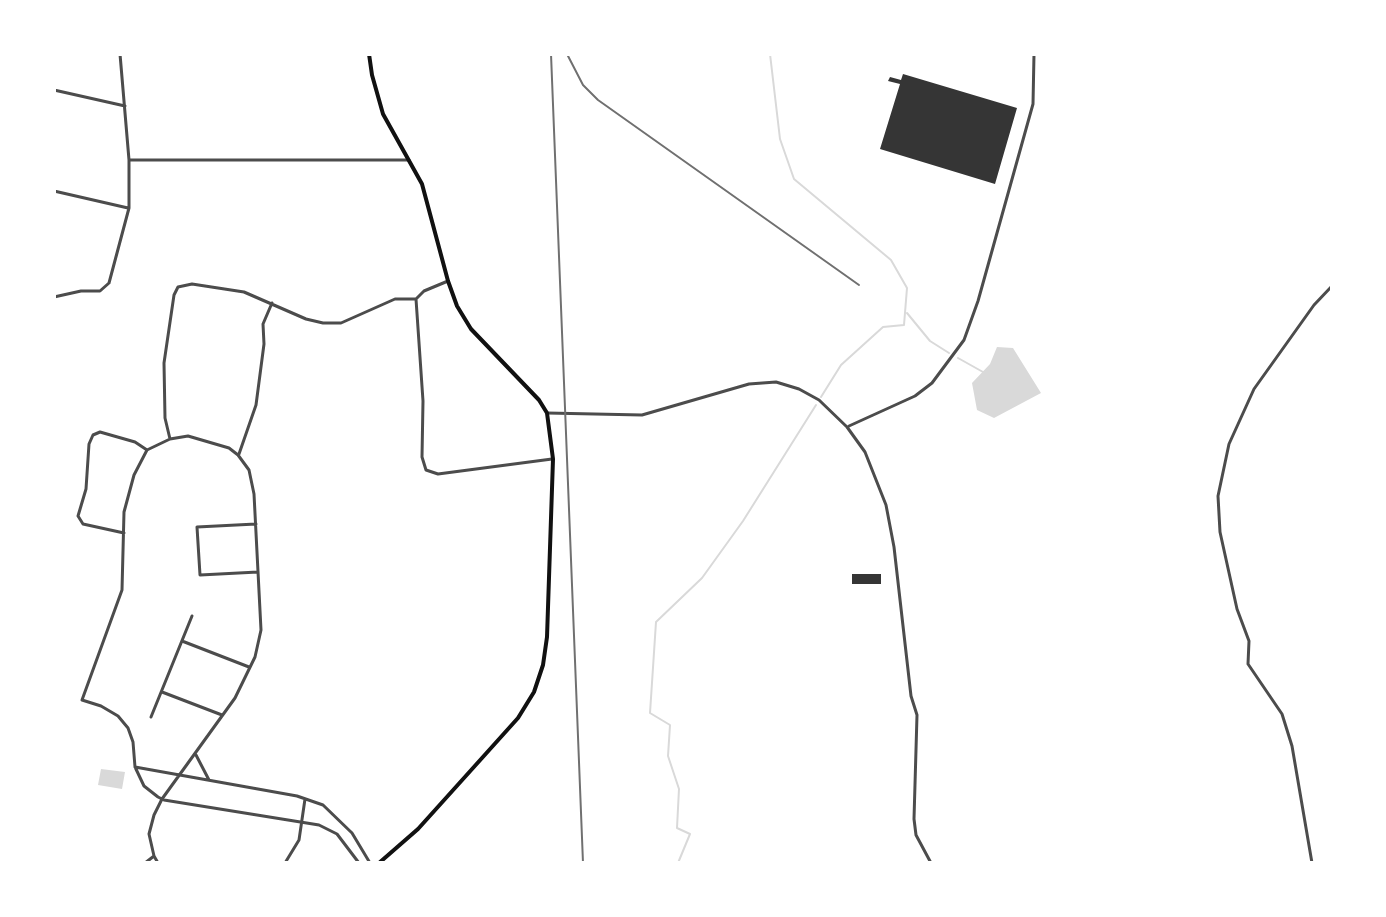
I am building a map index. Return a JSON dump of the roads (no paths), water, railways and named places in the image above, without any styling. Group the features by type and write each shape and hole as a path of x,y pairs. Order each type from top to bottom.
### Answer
{"main road":[{"path":"369,54 383,114 410,160 430,207 457,306 471,329 539,400 547,413 553,459 547,637 543,665 534,692 518,718 418,829 379,863"}],"street":[{"path":"54,297 81,291 100,291 109,283 129,208 129,160 120,54"},
{"path":"847,427 915,396 932,383 964,340 1027,132 1033,104 1034,54"},
{"path":"54,90 125,106"},
{"path":"129,160 410,160"},
{"path":"54,191 129,208"},
{"path":"170,439 165,418 164,363 174,295 178,287 192,284 244,292 306,319 341,323 395,299 416,299 424,291 448,281"},
{"path":"1312,863 1292,746 1282,714 1248,664 1249,641 1237,609 1220,532 1218,496 1229,444 1254,389 1314,305 1332,286"},
{"path":"416,299 423,401 422,457 426,470 438,474 553,459"},
{"path":"238,455 256,405 264,344 263,324 272,303"},
{"path":"547,413 642,415 749,384 776,382 799,389 819,400 847,427 865,452 886,505 894,547 909,684 917,715 916,835 931,863"},
{"path":"124,533 83,524 78,516 86,489 89,444 93,435 100,432 135,442 147,450"},
{"path":"158,863 149,834 162,799 223,715 251,668 261,630 256,524 249,470 238,455 214,442 188,436 170,439 147,450 134,475 124,512 122,590 82,700 118,716 128,728 133,742 135,767 144,786 162,799 319,825 337,834 359,863"},
{"path":"256,524 197,527 200,575 258,572"},
{"path":"151,717 192,616"},
{"path":"182,641 251,668"},
{"path":"162,692 223,715"},
{"path":"196,753 209,780"},
{"path":"135,767 323,805 342,822 369,857 370,863"},
{"path":"285,863 299,840 305,799"},
{"path":"145,863 154,856"}],"waterway":[{"path":"770,54 780,139 794,179 891,260 907,288 904,325 883,327 841,365 821,397"},
{"path":"907,313 930,341 949,353"},
{"path":"958,358 983,372"},
{"path":"678,863 690,834 677,828 679,789 668,756 670,725 650,713 656,622 702,578 743,521 816,405"}],"railway":[{"path":"551,54 583,863"},
{"path":"567,54 583,85 598,100 859,285"}]}
